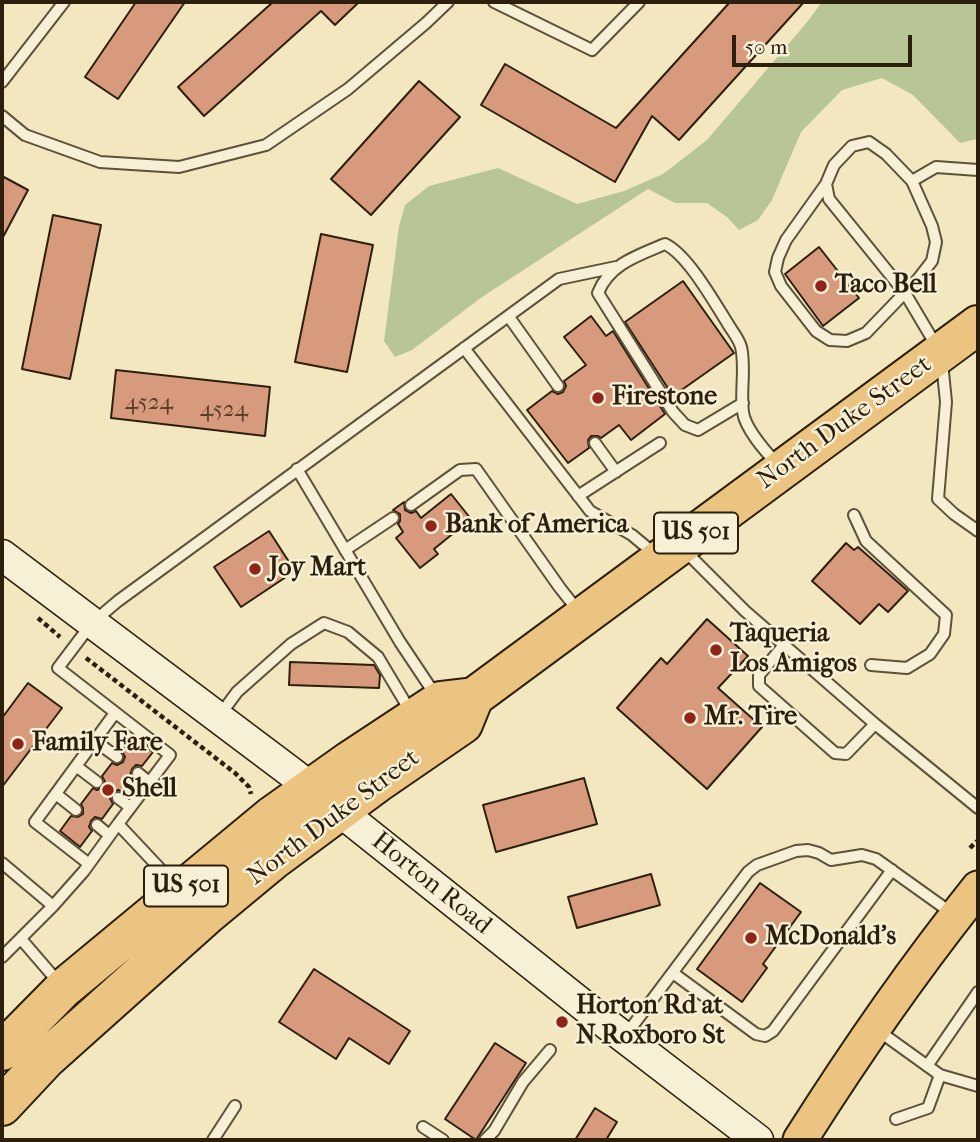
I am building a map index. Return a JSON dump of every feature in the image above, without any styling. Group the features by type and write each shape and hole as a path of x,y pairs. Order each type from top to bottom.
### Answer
{"highway":[{"name":"North Duke Street","path":"2,1106 47,1058 208,914 272,861 325,800 443,705 583,617 978,325"},
{"name":"North Duke Street","path":"2,1051 64,988 249,834 325,800 463,724 443,705"}],"main road":[{"path":"800,1140 874,1027 971,900"}],"street":[{"name":"Horton Road","path":"2,555 218,717 758,1140"}],"lane":[{"path":"2,82 64,2"},
{"path":"2,116 26,135 100,162 179,167 266,145 348,89 448,2"},
{"path":"494,2 592,50 639,2"},
{"path":"869,142 886,154 912,181 932,226 936,242 932,261 866,333 847,341 830,340 816,331 781,286 775,272 786,240 826,184 834,165 852,146 869,142"},
{"path":"912,181 936,167 978,170"},
{"path":"826,184 829,199 905,293 941,352 946,402 937,499 978,531"},
{"path":"2,957 53,906 89,864 170,755 58,668 92,623 297,469 559,279 616,267 665,244 674,248 705,287 741,346 743,414 757,442 782,470"},
{"path":"616,267 603,280 598,293 673,412 685,425 698,430 743,403"},
{"path":"509,317 558,387"},
{"path":"464,348 590,511 632,535 670,552 745,611 875,724 978,808"},
{"path":"595,443 615,472"},
{"path":"578,496 660,443"},
{"path":"297,469 400,642 443,705"},
{"path":"411,505 460,470 476,469 583,617"},
{"path":"854,515 866,541 946,615 944,634 930,654 907,668 871,665"},
{"path":"345,550 393,518"},
{"path":"218,717 237,692 291,644 324,623 348,632 443,705"},
{"path":"784,645 759,675 759,686 835,753 846,754 875,724"},
{"path":"89,864 36,822 115,713"},
{"path":"95,741 117,757"},
{"path":"76,766 97,782"},
{"path":"138,773 149,782"},
{"path":"56,794 76,810"},
{"path":"118,798 130,807"},
{"path":"118,824 179,892"},
{"path":"97,825 109,835"},
{"path":"624,1037 748,872 757,865 796,851 808,850 831,859 869,856 892,870 971,900"},
{"path":"2,863 53,906"},
{"path":"673,973 756,1034 765,1036 773,1031 892,870"},
{"path":"21,939 64,988"},
{"path":"927,1066 978,992"},
{"path":"874,1027 940,1075 978,1086"},
{"path":"485,1140 494,1131 523,1082 550,1050"},
{"path":"896,1119 928,1108 940,1075"},
{"path":"213,1140 235,1106"},
{"path":"423,1127 443,1140"}],"path":[{"path":"970,848 977,841"}],"green space":[{"path":"822,2 978,2 977,139 960,143 913,95 882,78 842,90 801,132 772,200 758,220 739,230 727,217 707,203 675,203 648,189 482,297 412,350 395,357 384,341 399,226 405,205 429,186 498,168 577,204 624,191 663,174 707,140"}],"building":[{"path":"136,2 185,2 118,99 85,77"},
{"path":"273,2 359,2 335,25 321,11 204,116 178,87"},
{"path":"730,2 804,2 679,140 652,116 615,182 481,105 505,64 616,128"},
{"path":"419,81 460,117 371,215 331,179"},
{"path":"2,176 28,190 2,239"},
{"path":"53,215 101,225 70,379 22,369"},
{"path":"321,234 373,245 347,372 295,362"},
{"name":"Taco Bell","path":"819,247 859,298 823,326 785,274"},
{"path":"683,281 734,353 673,396 625,322"},
{"name":"Firestone","path":"591,316 606,336 613,331 665,414 631,440 619,425 601,438 591,436 588,440 589,448 568,463 527,410 552,391 558,394 563,392 566,386 564,381 586,365 564,337"},
{"path":"116,370 270,387 265,436 111,418"},
{"name":"Bank of America","path":"451,494 471,519 434,549 438,554 420,568 396,538 403,532 398,524 400,514 393,510 404,502 405,510 411,513 416,511 421,518"},
{"name":"Joy Mart","path":"269,531 295,571 241,607 214,567"},
{"path":"846,543 854,550 858,547 908,591 888,612 879,604 860,624 812,581"},
{"name":"Mr. Tire","path":"707,619 748,656 718,688 762,727 707,789 617,708 661,658 667,664"},
{"path":"290,662 374,665 380,675 379,688 289,685"},
{"name":"Family Fare","path":"28,683 62,708 2,787 2,718"},
{"name":"Shell","path":"133,736 153,752 142,766 136,765 132,769 130,775 133,779 123,792 118,790 112,793 110,798 113,804 102,819 95,817 91,821 89,827 92,831 80,847 60,831 71,816 78,817 83,814 81,804 93,788 97,790 103,787 105,782 102,776 112,763 117,765 123,762 125,757 122,751"},
{"path":"584,778 597,824 496,852 483,805"},
{"path":"651,874 660,905 577,928 568,897"},
{"name":"McDonald's","path":"760,883 801,912 763,964 767,968 742,1002 697,969"},
{"path":"314,969 410,1031 389,1064 349,1038 336,1059 279,1022"},
{"path":"495,1043 526,1063 476,1140 445,1119"},
{"path":"595,1108 617,1122 606,1140 575,1140"}],"place":[{"name":"Taco Bell","path":"821,286"},
{"name":"Firestone","path":"598,398"},
{"name":"Bank of America","path":"431,526"},
{"name":"Joy Mart","path":"255,569"},
{"name":"Taqueria Los Amigos","path":"716,650"},
{"name":"Mr. Tire","path":"690,718"},
{"name":"Family Fare","path":"18,744"},
{"name":"Shell","path":"108,790"},
{"name":"McDonald's","path":"751,938"},
{"name":"Horton Rd at N Roxboro St","path":"562,1022"}]}
